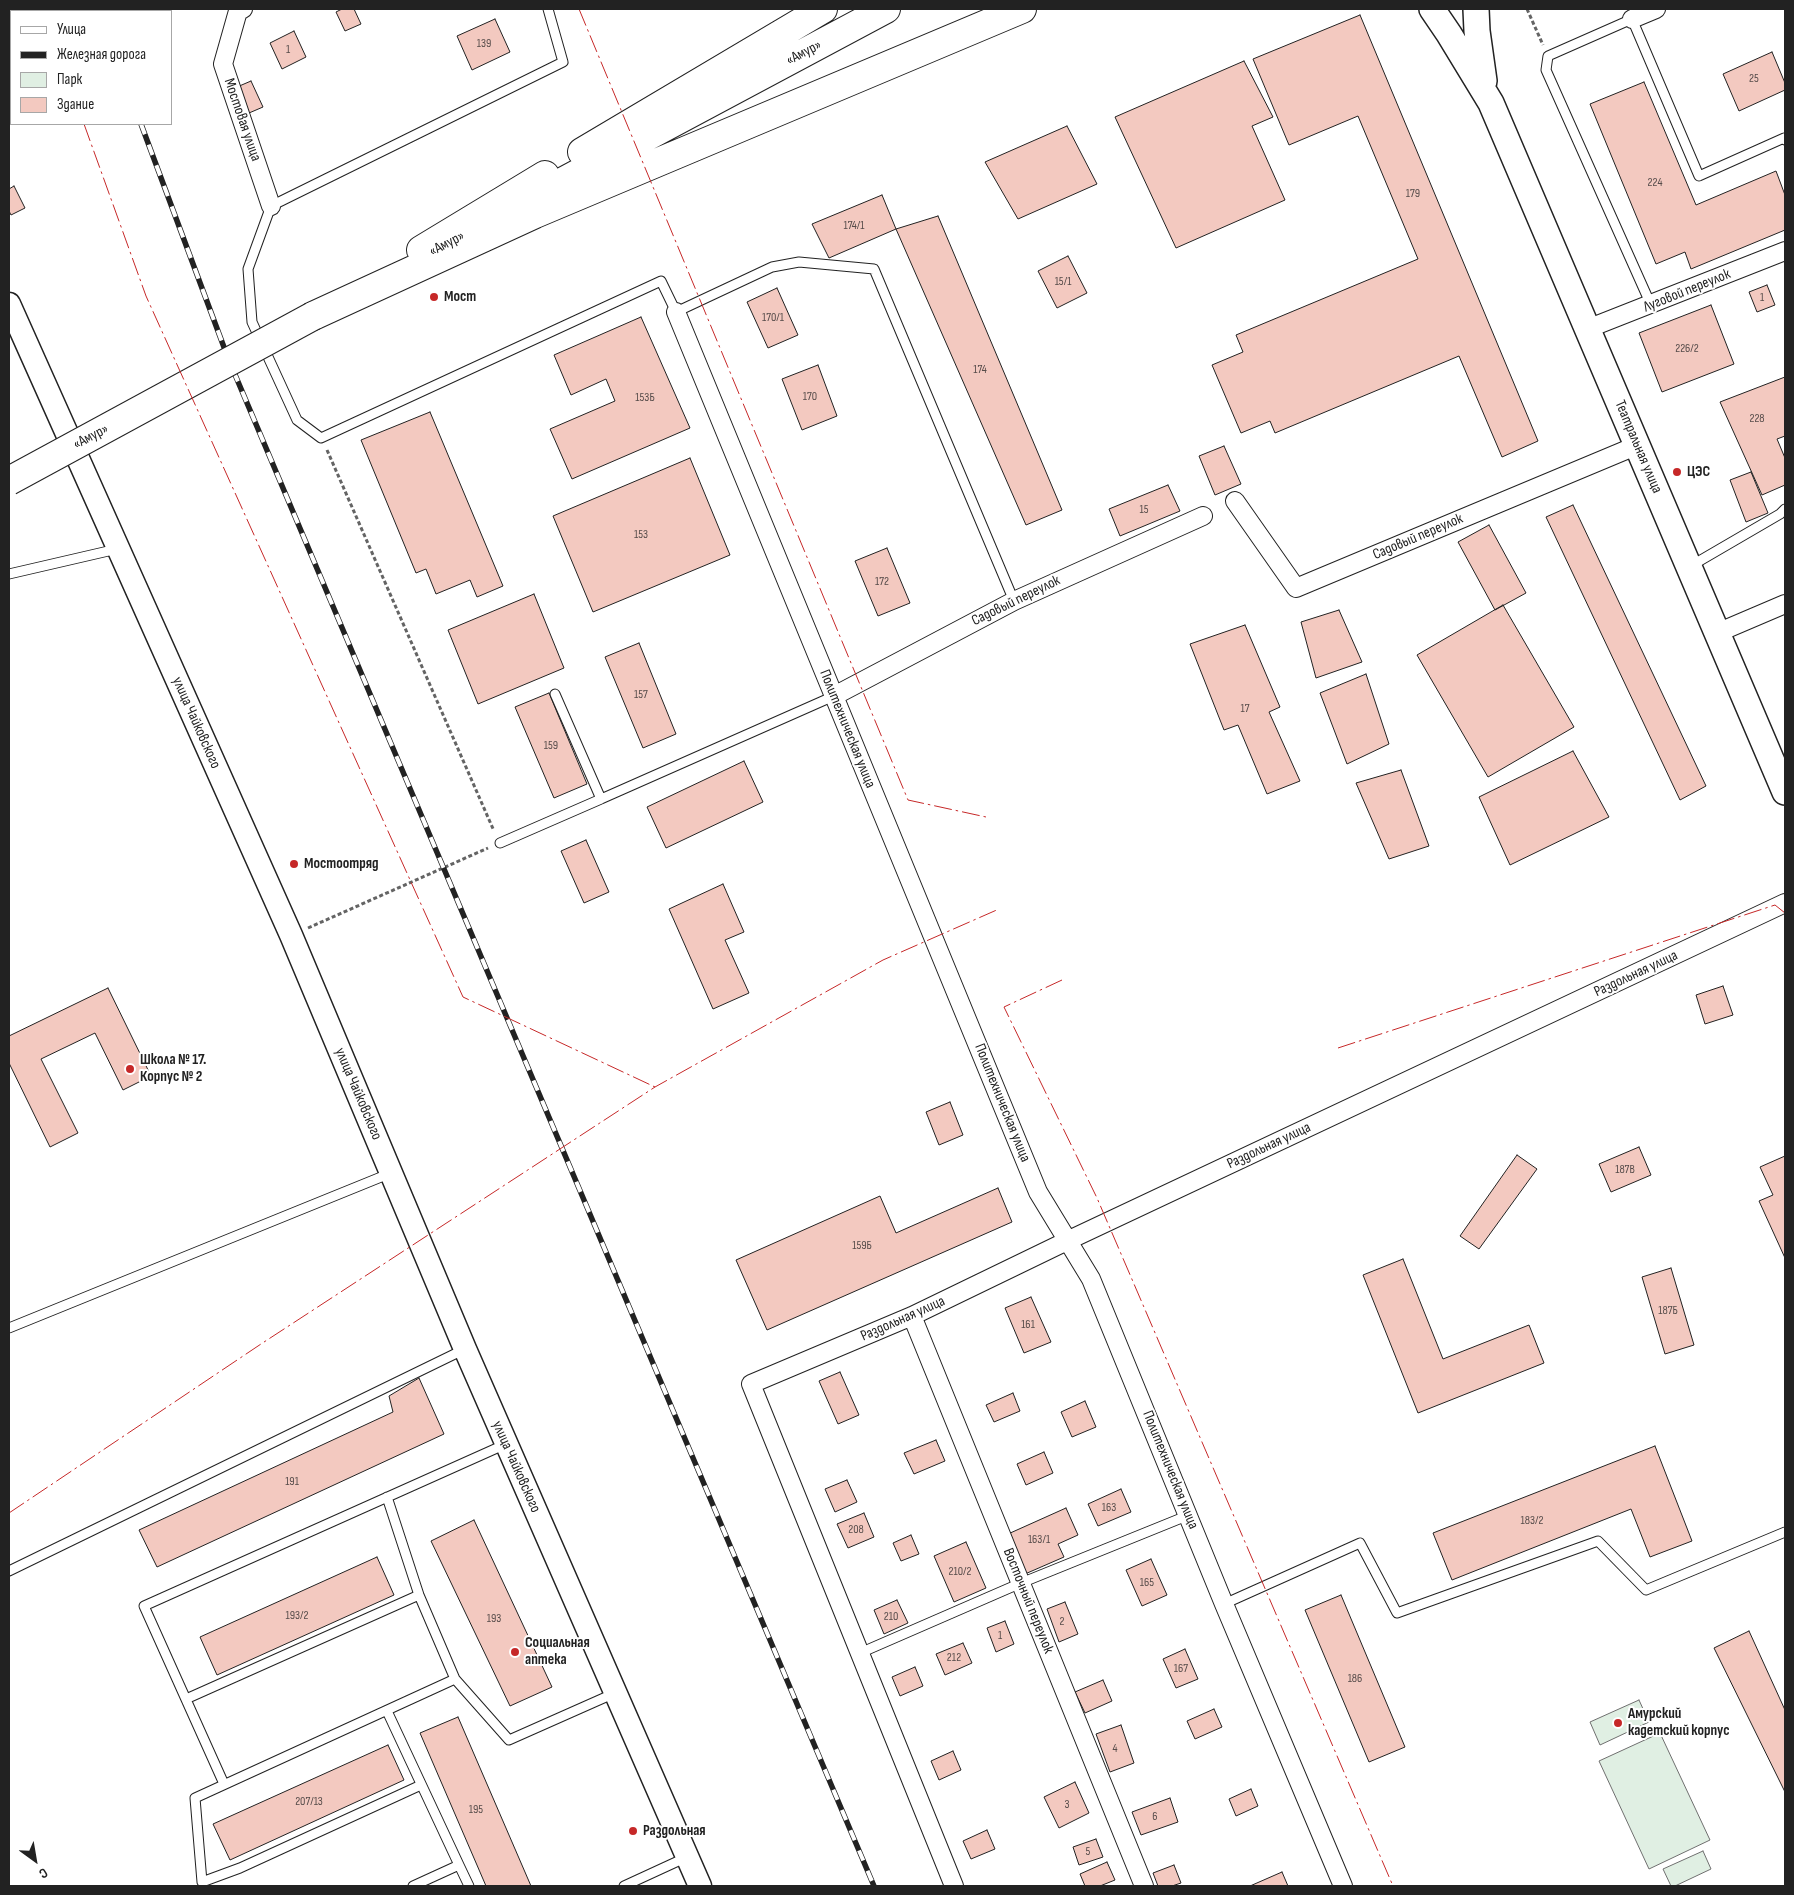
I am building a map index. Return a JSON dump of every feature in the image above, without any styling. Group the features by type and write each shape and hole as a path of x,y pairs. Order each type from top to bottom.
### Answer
{"highway":[{"path":"313,316 684,90 823,9"},
{"name":"«Амур»","path":"9,481 886,9"},
{"path":"313,316 535,214 1022,9"}],"main road":[{"name":"Театральная улица","path":"1432,9 1490,103 1785,792"},
{"name":"Театральная улица","path":"1476,9 1483,75 1490,103"}],"street":[{"name":"Мостовая улица","path":"243,9 238,12 223,64 271,206"},
{"path":"1632,20 1656,9"},
{"name":"Луговой переулок","path":"1587,330 1785,251"},
{"name":"улица Чайковского","path":"9,304 291,935 465,1349 700,1886"},
{"name":"Политехническая улица","path":"676,312 1038,1192 1069,1240 1091,1279 1224,1604 1343,1886"},
{"name":"Садовый переулок","path":"1235,502 1296,588 1638,445"},
{"name":"Садовый переулок","path":"834,696 1014,600 1203,516"},
{"path":"1717,633 1785,604"},
{"name":"Раздольная улица","path":"860,1653 751,1384 912,1316 1069,1240 1785,904"},
{"name":"Восточный переулок","path":"912,1316 1144,1886"},
{"path":"860,1653 954,1886"}],"lane":[{"path":"548,9 563,62 271,206 248,269 252,322 297,420 321,438 661,281 676,312 772,266 799,262 874,269 1014,600"},
{"path":"1651,305 1546,70 1548,56 1632,20 1699,176 1784,138 1785,140"},
{"path":"1689,567 1780,514 1785,509"},
{"path":"9,574 118,549"},
{"path":"555,694 601,799"},
{"path":"500,843 834,696"},
{"path":"9,1328 391,1172"},
{"path":"9,1571 465,1349"},
{"path":"224,1784 144,1606 506,1444"},
{"path":"388,1497 419,1594 455,1679 509,1740 615,1693"},
{"path":"860,1653 1021,1583 1188,1515"},
{"path":"1224,1604 1360,1543 1397,1613 1598,1541 1646,1590 1785,1532"},
{"path":"186,1699 419,1594"},
{"path":"421,1785 204,1884 195,1798 455,1679"},
{"path":"387,1711 468,1886"},
{"path":"624,1886 687,1857"},
{"path":"413,1886 459,1865"}],"path":[{"path":"1527,9 1548,56"},
{"path":"291,935 500,843 321,438"}],"green space":[{"path":"1639,1700 1649,1722 1600,1745 1590,1722"},
{"path":"1660,1733 1710,1840 1649,1869 1599,1761"},
{"path":"1703,1851 1711,1869 1675,1886 1671,1886 1663,1869"}],"building":[{"path":"342,9 354,9 361,24 345,31 336,12"},
{"path":"1360,15 1538,441 1502,457 1459,356 1275,433 1270,421 1241,433 1212,365 1243,352 1236,335 1418,259 1358,116 1289,145 1253,59"},
{"path":"495,19 510,52 472,70 457,36"},
{"path":"294,31 306,57 282,69 270,43"},
{"path":"1772,52 1785,83 1785,90 1739,111 1723,74"},
{"path":"1244,61 1273,117 1252,126 1285,200 1176,248 1115,117"},
{"path":"251,81 263,107 249,113 237,87"},
{"path":"1644,82 1696,205 1776,171 1785,195 1785,230 1691,269 1685,252 1656,264 1590,104"},
{"path":"1067,126 1097,184 1018,219 985,162"},
{"path":"14,186 25,208 11,215 9,211 9,189"},
{"path":"882,195 896,229 829,258 812,224"},
{"path":"938,216 1062,510 1026,525 896,229"},
{"path":"1068,256 1087,293 1057,308 1038,271"},
{"path":"1767,285 1775,305 1757,312 1749,292"},
{"path":"777,288 798,335 768,348 747,302"},
{"path":"1711,305 1734,364 1662,392 1639,333"},
{"path":"641,317 690,428 572,479 550,429 615,401 606,379 571,395 554,355"},
{"path":"818,365 837,416 802,430 782,379"},
{"path":"1785,377 1785,436 1777,439 1785,458 1785,485 1762,495 1720,402"},
{"path":"430,412 503,586 477,597 470,580 436,594 426,569 416,573 361,440"},
{"path":"1224,446 1241,484 1215,495 1199,456"},
{"path":"690,458 730,555 593,612 553,516"},
{"path":"1751,472 1768,513 1746,522 1730,480"},
{"path":"1168,485 1180,511 1120,536 1109,509"},
{"path":"1573,505 1706,786 1680,800 1546,517"},
{"path":"1489,525 1526,593 1495,610 1458,542"},
{"path":"887,548 910,603 878,616 855,561"},
{"path":"534,594 564,668 478,704 448,630"},
{"path":"1503,605 1574,727 1488,777 1417,655"},
{"path":"1339,610 1362,662 1316,678 1301,622"},
{"path":"1245,625 1280,707 1269,712 1300,781 1267,794 1238,725 1224,730 1190,644"},
{"path":"639,643 676,734 643,748 605,657"},
{"path":"1366,674 1389,744 1347,764 1320,693"},
{"path":"549,693 587,784 554,798 515,707"},
{"path":"1573,751 1609,817 1510,865 1479,797"},
{"path":"744,761 763,802 666,848 647,807"},
{"path":"1401,770 1429,846 1389,859 1356,783"},
{"path":"586,840 609,892 584,903 561,851"},
{"path":"723,884 744,932 725,940 749,993 713,1009 669,909"},
{"path":"1723,986 1733,1015 1705,1024 1696,995"},
{"name":"Школа № 17. Корпус № 2","path":"108,988 151,1076 123,1090 95,1033 41,1059 78,1133 50,1147 9,1063 9,1036"},
{"path":"950,1102 963,1135 939,1145 926,1112"},
{"path":"1639,1147 1651,1175 1611,1192 1599,1164"},
{"path":"1517,1155 1537,1169 1479,1249 1460,1236"},
{"path":"1785,1156 1785,1258 1759,1201 1773,1195 1760,1167"},
{"path":"998,1188 1012,1222 767,1330 736,1260 880,1196 896,1233"},
{"path":"1403,1259 1443,1359 1529,1325 1544,1363 1418,1413 1363,1275"},
{"path":"1671,1268 1694,1345 1665,1354 1642,1277"},
{"path":"1031,1297 1051,1342 1024,1353 1005,1308"},
{"path":"840,1372 859,1415 838,1424 819,1381"},
{"path":"419,1378 444,1434 157,1567 139,1530 393,1412 389,1396"},
{"path":"1013,1393 1020,1411 994,1422 986,1405"},
{"path":"1085,1401 1096,1427 1072,1437 1061,1412"},
{"path":"936,1440 945,1461 914,1474 904,1453"},
{"path":"1655,1446 1692,1541 1650,1557 1631,1509 1452,1580 1433,1533"},
{"path":"1044,1452 1053,1473 1026,1485 1017,1464"},
{"path":"847,1480 857,1502 835,1512 825,1489"},
{"path":"1121,1489 1131,1512 1098,1526 1088,1504"},
{"path":"1066,1508 1078,1535 1058,1544 1064,1557 1025,1574 1008,1534"},
{"path":"864,1513 874,1537 848,1548 837,1524"},
{"path":"474,1520 552,1687 510,1706 431,1541"},
{"path":"911,1535 919,1554 901,1561 893,1543"},
{"path":"966,1542 986,1588 954,1602 934,1556"},
{"path":"377,1557 394,1595 217,1675 200,1637"},
{"path":"1151,1559 1167,1595 1142,1606 1126,1570"},
{"path":"1341,1595 1405,1747 1369,1762 1305,1610"},
{"path":"897,1600 908,1623 884,1634 874,1610"},
{"path":"1065,1602 1078,1634 1059,1642 1047,1609"},
{"path":"1005,1621 1014,1644 996,1652 987,1628"},
{"path":"1749,1631 1785,1710 1785,1792 1714,1648"},
{"path":"963,1643 972,1663 945,1675 936,1654"},
{"path":"1185,1649 1198,1679 1176,1688 1163,1659"},
{"path":"915,1667 923,1686 900,1696 892,1677"},
{"path":"1103,1680 1112,1701 1085,1713 1075,1692"},
{"path":"1214,1709 1222,1727 1195,1739 1187,1721"},
{"path":"458,1717 531,1886 486,1886 420,1733"},
{"path":"1121,1725 1134,1763 1110,1772 1096,1734"},
{"path":"388,1745 404,1780 230,1860 213,1824"},
{"path":"953,1751 961,1770 939,1780 931,1761"},
{"path":"1075,1782 1089,1813 1059,1828 1044,1797"},
{"path":"1251,1789 1258,1806 1236,1816 1229,1799"},
{"path":"1170,1798 1178,1822 1141,1835 1132,1812"},
{"path":"987,1830 995,1849 971,1859 963,1841"},
{"path":"1096,1839 1103,1857 1079,1865 1073,1847"},
{"path":"1107,1862 1115,1880 1100,1886 1085,1886 1080,1874"},
{"path":"1174,1865 1181,1883 1172,1886 1158,1886 1153,1873"},
{"path":"1282,1872 1288,1886 1250,1886"}],"railway":[{"path":"141,125 228,358 874,1886"}],"power":[{"path":"579,9 908,800 986,817"},
{"path":"84,125 146,296 463,997 655,1087"},
{"path":"1338,1048 1775,905 1785,913"},
{"path":"9,1513 261,1344 655,1087 883,960 999,909"},
{"path":"1062,980 1004,1007 1097,1198 1393,1886"}],"place":[{"name":"Мост","path":"434,297"},
{"name":"ЦЭС","path":"1677,472"},
{"name":"Мостоотряд","path":"294,864"},
{"name":"Школа № 17. Корпус № 2","path":"130,1069"},
{"name":"Социальная аптека","path":"515,1652"},
{"name":"Амурский кадетский корпус","path":"1618,1723"},
{"name":"Раздольная","path":"633,1831"}]}
